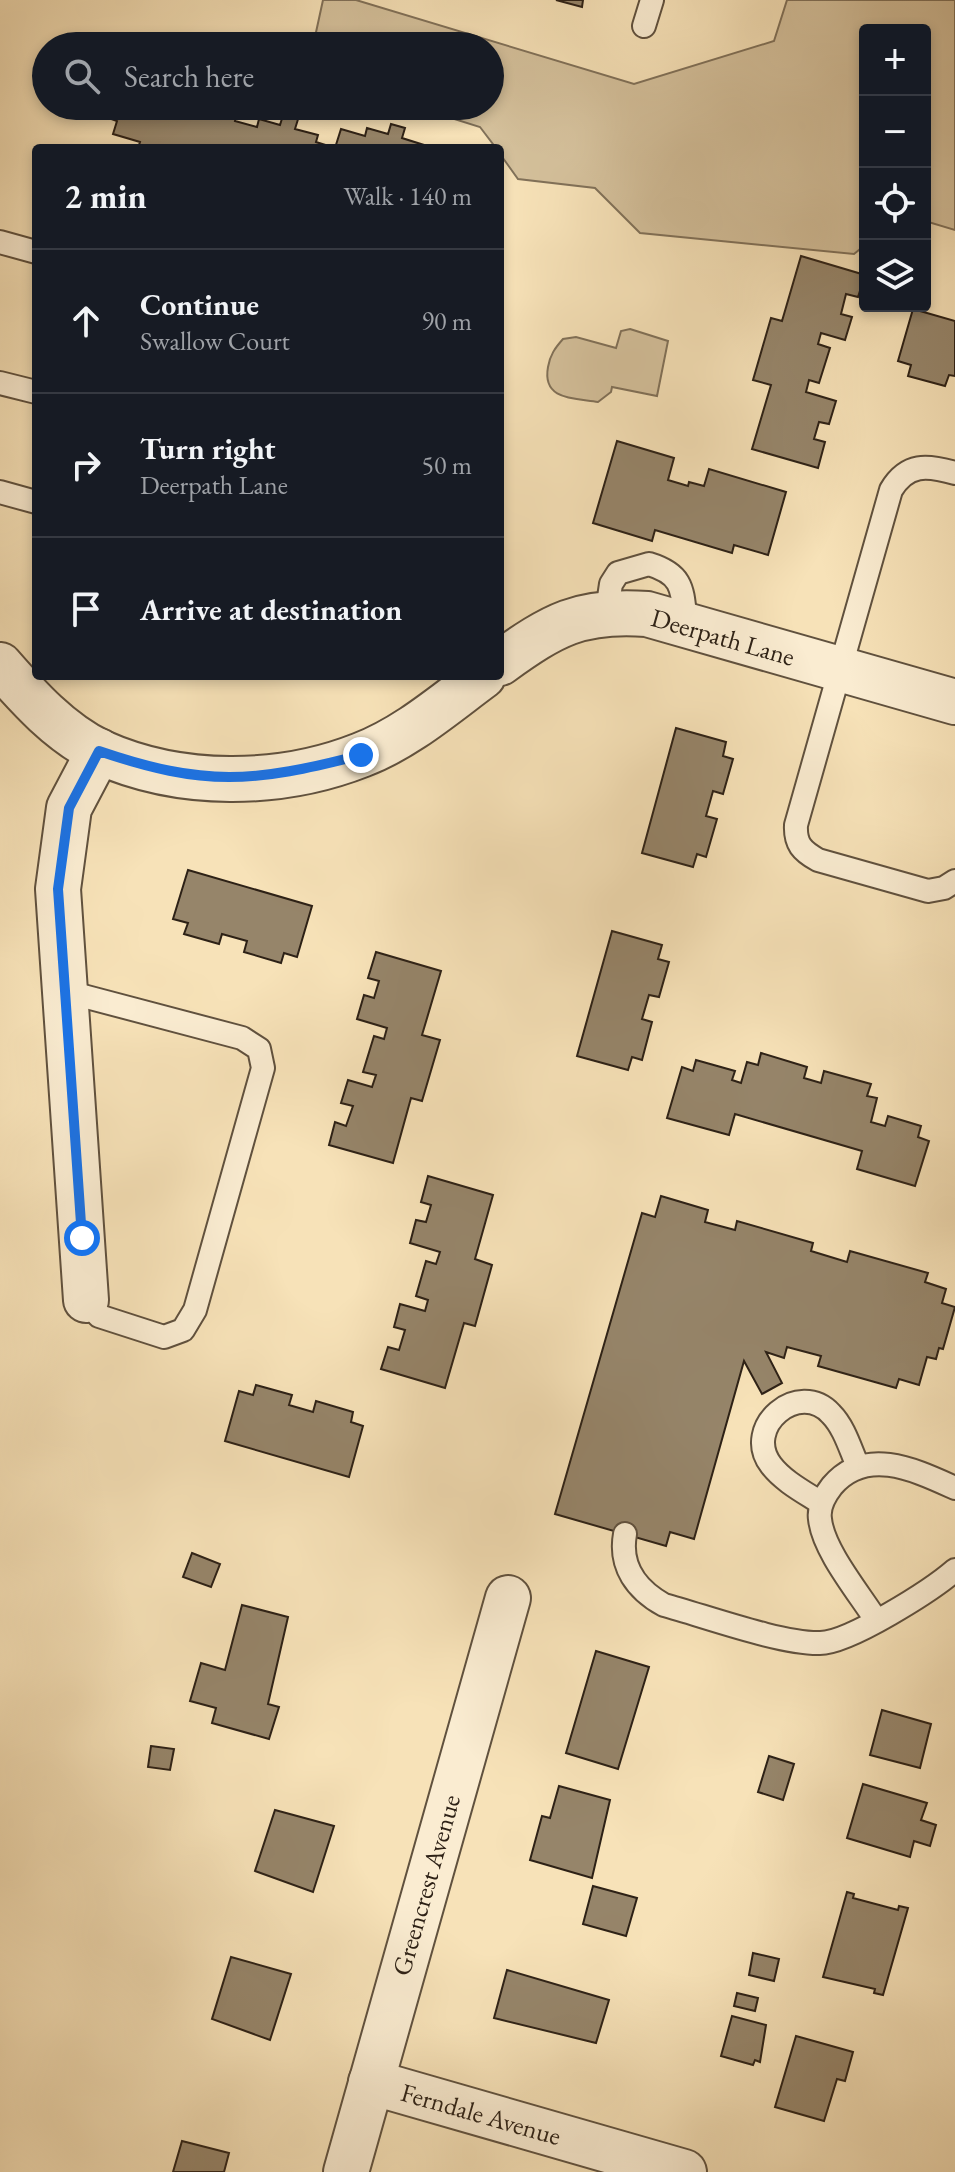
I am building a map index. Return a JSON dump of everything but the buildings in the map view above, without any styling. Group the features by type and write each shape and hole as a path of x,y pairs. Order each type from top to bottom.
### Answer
{"street":[{"name":"Deerpath Lane","path":"504,660 531,640 573,619 607,611 647,614 955,702"},
{"path":"0,665 56,723 99,751 148,768 244,779 284,775 361,755 400,735 477,680"},
{"path":"86,1300 58,889 61,848 69,808 99,751"},
{"name":"Greencrest Avenue","path":"346,2172 508,1598"},
{"name":"Ferndale Avenue","path":"371,2082 684,2172"}],"lane":[{"path":"644,26 652,0"},
{"path":"0,242 32,251"},
{"path":"0,383 32,391"},
{"path":"955,473 930,465 911,469 899,475 891,490 796,825 795,838 803,851 818,860 928,891 944,888 955,881"},
{"path":"0,492 32,501"},
{"path":"64,991 242,1038 259,1049 263,1068 195,1310 183,1330 164,1337 99,1316 86,1300"},
{"path":"821,1503 771,1465 763,1440 772,1416 794,1402 820,1405 839,1424 857,1464"},
{"path":"876,1620 826,1540 819,1518 821,1503 837,1480 857,1464 878,1462 955,1488"},
{"path":"625,1534 625,1560 634,1581 646,1595 664,1605 792,1639 821,1643 844,1639 955,1570"}],"shaded area":[{"path":"323,0 356,0 462,32 316,32"},
{"path":"787,0 955,0 955,230 931,223 931,24 859,24 859,250 854,254 640,233 595,188 518,179 504,160 504,144 493,144 480,127 458,120 504,120 504,45 634,84 774,41"},
{"path":"630,329 668,341 657,396 612,387 611,392 598,402 561,395 550,386 547,378 549,363 563,339 576,337 616,348 621,331"}],"route":[{"path":"82,1238 58,889 61,848 69,808 99,751 148,768 244,779 284,775 361,755"}]}
